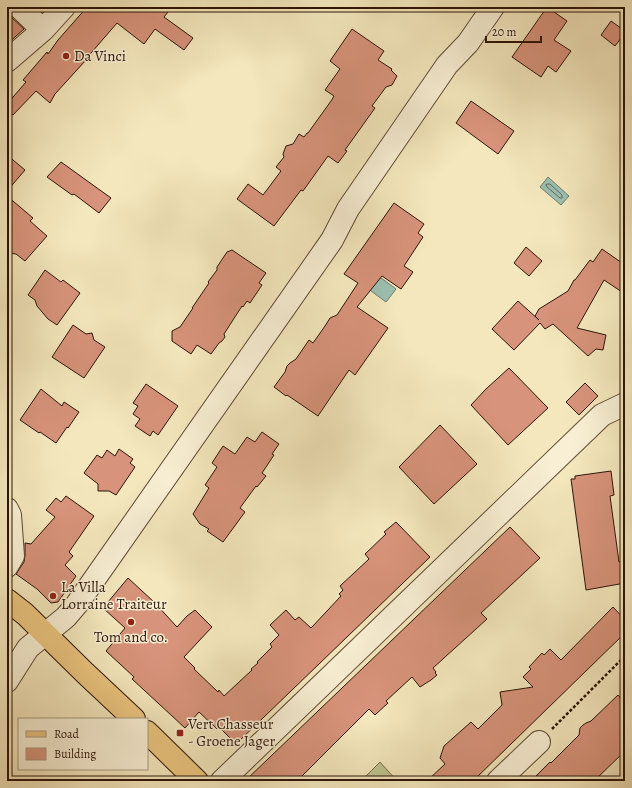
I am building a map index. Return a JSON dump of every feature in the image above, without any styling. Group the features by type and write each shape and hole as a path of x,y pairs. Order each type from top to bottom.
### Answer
{"main road":[{"path":"7,600 25,614 133,718"},
{"path":"148,733 197,781"}],"street":[{"path":"19,7 43,30"},
{"path":"7,61 43,30 64,7"},
{"path":"7,682 28,648 66,617 77,604 332,240 348,209 447,65 468,43 493,7"},
{"path":"222,781 602,415 625,404"},
{"path":"7,509 10,515 13,556 7,566"},
{"path":"498,781 539,742"}],"path":[{"path":"539,742 625,656"}],"green space":[{"path":"380,762 397,781 369,781 365,777"}],"water":[{"path":"548,177 569,196 561,205 540,187"},
{"path":"373,272 396,289 386,302 363,285"}],"building":[{"name":"Da Vinci","path":"87,7 172,7 164,17 193,38 184,50 155,29 144,44 117,23 55,94 50,103 36,91 13,115 7,110 7,104 26,82 23,80 47,52 48,54 58,40"},
{"path":"547,7 567,21 554,40 571,51 556,72 548,66 541,77 512,57"},
{"path":"7,10 10,16 24,29 7,44"},
{"path":"611,21 625,31 615,46 601,35"},
{"path":"352,29 384,51 378,60 392,69 391,70 397,76 392,85 386,87 372,106 375,108 345,150 347,151 338,163 328,156 303,191 301,190 274,226 237,199 248,184 263,195 281,171 276,167 284,157 283,154 286,146 293,144 299,134 304,137 308,133 331,101 334,96 325,90 340,69 330,61"},
{"path":"471,101 514,131 498,154 456,123"},
{"path":"7,155 25,170 7,191"},
{"path":"61,162 111,198 99,213 74,194 72,195 47,177"},
{"path":"7,196 33,218 30,221 47,236 25,261 16,254 7,253"},
{"path":"394,203 424,224 418,233 423,237 404,266 413,272 401,289 382,276 357,307 388,328 355,375 349,370 318,416 274,387 285,372 287,366 296,359 309,340 313,343 330,318 337,315 358,283 344,274"},
{"path":"526,247 542,261 529,276 514,263"},
{"path":"602,249 625,265 625,294 604,280 577,328 606,335 603,350 596,349 588,356 553,324 545,329 540,323 514,350 492,329 518,301 539,320 535,316 539,309 568,291 574,280 590,260 593,262"},
{"path":"232,250 266,273 259,283 262,285 250,303 247,301 243,307 242,306 224,334 225,337 211,354 197,345 191,354 172,341 172,331 180,327 209,283 208,282 227,252"},
{"path":"45,270 61,282 63,280 80,293 57,325 48,319 37,306 35,300 28,295"},
{"path":"73,325 86,334 92,333 94,340 105,347 84,378 52,357"},
{"path":"509,368 548,408 508,445 471,405"},
{"path":"585,383 598,396 579,415 566,402"},
{"path":"146,384 178,406 158,435 153,431 150,436 135,426 140,419 133,414 138,406 133,403"},
{"path":"41,389 62,406 64,402 79,412 56,443 20,420"},
{"path":"440,425 477,464 434,504 399,467"},
{"path":"262,432 279,444 272,454 274,455 262,473 266,476 257,487 256,486 240,508 245,512 223,542 207,531 209,529 200,524 193,514 209,488 205,485 217,467 212,463 223,446 235,454 247,437 255,442"},
{"path":"119,449 133,459 130,463 135,467 116,495 109,491 98,491 98,484 84,473 97,455 102,458 107,450 115,456"},
{"path":"611,471 614,495 610,496 619,562 623,561 625,583 586,590 571,479 575,479 575,476"},
{"path":"66,496 94,516 69,552 73,556 65,565 76,576 58,602 51,603 37,589 16,574 24,562 25,543 31,544 55,517 46,510 56,498 61,502"},
{"path":"396,522 430,557 236,744 219,727 217,729 199,712 185,728 132,679 134,677 106,651 125,628 103,608 128,578 154,602 177,627 195,610 212,627 184,657 195,668 194,669 224,696 252,670 251,669 258,663 257,662 272,647 270,644 279,635 270,625 286,610 295,620 299,617 311,628 341,596 339,594 343,590 340,586 369,559 365,554 386,534 384,532"},
{"path":"510,527 540,558 481,613 487,619 433,668 437,675 420,687 412,677 386,701 388,703 375,715 369,709 297,781 245,781"},
{"path":"613,607 625,620 625,633 473,781 427,781 445,764 440,758 444,746 471,722 478,729 502,705 500,692 533,687 523,677 531,669 529,667 542,653 544,655 550,649 561,660"},
{"path":"618,695 625,703 625,751 594,781 531,781 579,735 580,728 583,725 591,721"}],"place":[{"name":"Da Vinci","path":"66,56"},
{"name":"La Villa Lorraine Traiteur","path":"53,596"},
{"name":"Tom and co.","path":"131,622"},
{"name":"Vert Chasseur - Groene Jager","path":"180,733"}]}
